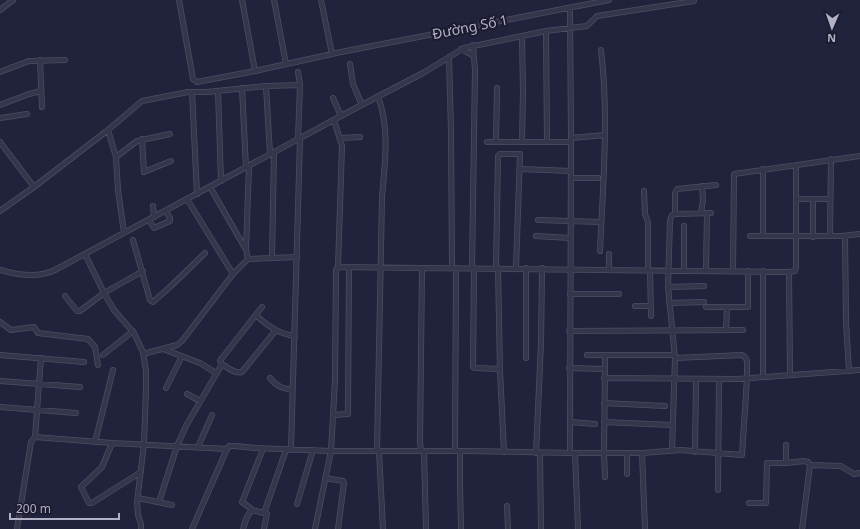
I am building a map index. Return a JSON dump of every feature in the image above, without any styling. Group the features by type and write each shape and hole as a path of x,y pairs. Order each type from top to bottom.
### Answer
{"street":[{"path":"0,10 13,0"},
{"name":"Đường Số 1","path":"179,0 193,79 195,81 255,72 332,54 605,0"},
{"path":"242,0 255,72"},
{"path":"274,0 286,64"},
{"path":"321,0 332,54"},
{"path":"0,270 31,275 48,273 423,73 449,58 461,49 473,45 546,31 587,26 597,16 694,1"},
{"path":"570,8 571,178 569,368 572,453 578,529"},
{"path":"546,31 546,142"},
{"path":"522,36 522,142"},
{"path":"473,45 475,70 473,367 500,369"},
{"path":"461,49 474,56"},
{"path":"600,251 605,135 604,76 601,50"},
{"path":"449,58 458,451 462,529"},
{"path":"40,60 42,108"},
{"path":"0,72 29,61 65,60"},
{"path":"350,64 352,84 362,105"},
{"path":"264,513 288,450 295,336 300,86 298,72"},
{"path":"0,211 108,130 142,100 192,92 266,86 300,86"},
{"path":"266,86 272,153 272,257"},
{"path":"242,88 247,167 246,249 248,259"},
{"path":"496,142 497,88"},
{"path":"0,105 41,90"},
{"path":"218,91 221,181"},
{"path":"192,92 197,194"},
{"path":"378,96 384,114 386,132 386,157 382,197 378,451 383,529"},
{"path":"333,98 341,116"},
{"path":"0,118 28,114"},
{"path":"315,529 331,451 335,380 336,270 338,267 342,143 334,120"},
{"path":"108,130 116,157 118,190 124,233"},
{"path":"116,157 137,141 170,134"},
{"path":"487,142 546,142 605,135"},
{"path":"340,138 360,137"},
{"path":"142,139 144,172 171,161"},
{"path":"0,142 34,187"},
{"path":"504,452 497,268 498,155 520,154 516,268"},
{"path":"733,271 734,174 860,156"},
{"path":"830,236 831,159"},
{"path":"338,267 542,268 763,272 795,271 796,164"},
{"path":"520,169 571,170"},
{"path":"763,169 763,236"},
{"path":"571,178 598,178"},
{"path":"675,214 675,190 716,185"},
{"path":"701,213 703,200 702,186"},
{"path":"210,187 246,249"},
{"path":"644,191 645,214 648,222 651,316"},
{"path":"796,199 830,199"},
{"path":"813,199 813,236"},
{"path":"187,200 233,274"},
{"path":"153,206 154,228 170,219 166,211"},
{"path":"672,450 674,356 673,330 668,287 670,220 675,214 709,213 706,270"},
{"path":"154,217 163,224"},
{"path":"538,220 601,222"},
{"path":"684,226 684,270"},
{"path":"750,236 845,236 860,234"},
{"path":"536,236 570,238"},
{"path":"845,236 846,315 849,371"},
{"path":"133,240 150,300 153,302 205,253"},
{"path":"86,254 104,293 114,310 133,331 143,354 146,371 146,389 144,444 138,498 138,515 141,529"},
{"path":"609,254 609,269"},
{"path":"143,354 177,345 182,341 233,274 248,259 297,257"},
{"path":"333,415 348,414 349,267"},
{"path":"422,268 420,442 422,451 426,529"},
{"path":"526,268 526,358"},
{"path":"541,529 538,453 542,268"},
{"path":"66,296 78,312 104,293 143,271"},
{"path":"669,303 748,307 748,271"},
{"path":"763,272 763,377"},
{"path":"789,272 790,374"},
{"path":"668,287 704,286"},
{"path":"570,294 619,294"},
{"path":"635,306 651,306"},
{"path":"159,502 177,446 186,426 222,364 220,361 262,307"},
{"path":"726,307 726,330"},
{"path":"256,315 276,330 295,336"},
{"path":"0,322 11,330 34,327 38,333 88,338 95,347 98,365"},
{"path":"222,364 235,372 242,372 276,330"},
{"path":"570,331 743,330"},
{"path":"103,355 133,331"},
{"path":"163,349 200,363 216,373"},
{"path":"0,355 84,362"},
{"path":"35,437 112,443 227,448 229,446 234,446 288,450 642,453 672,450 742,455 747,361 742,355 587,355"},
{"path":"166,388 182,356"},
{"path":"605,356 605,477"},
{"path":"17,529 32,442 35,437 41,358"},
{"path":"569,368 605,369"},
{"path":"95,442 113,370"},
{"path":"604,378 719,380 860,370"},
{"path":"270,378 272,382 281,387 292,390"},
{"path":"695,452 696,380"},
{"path":"718,490 719,380"},
{"path":"0,381 80,388"},
{"path":"186,394 200,401"},
{"path":"604,402 665,406"},
{"path":"0,407 76,413"},
{"path":"198,447 212,415"},
{"path":"571,422 595,424"},
{"path":"604,422 672,425"},
{"path":"112,443 102,467 81,487 88,503 92,503 141,472"},
{"path":"786,445 786,463"},
{"path":"192,529 227,448"},
{"path":"263,448 242,499 243,504 253,510 267,514 264,529"},
{"path":"297,504 313,450"},
{"path":"627,453 627,474"},
{"path":"642,453 645,529"},
{"path":"749,503 766,503 766,463 804,461 808,462 810,465 841,466 854,474 860,473"},
{"path":"802,529 810,465"},
{"path":"325,478 343,481 344,483 338,529"},
{"path":"138,498 172,505"},
{"path":"507,506 508,529"},
{"path":"243,529 250,511 253,510"}]}
